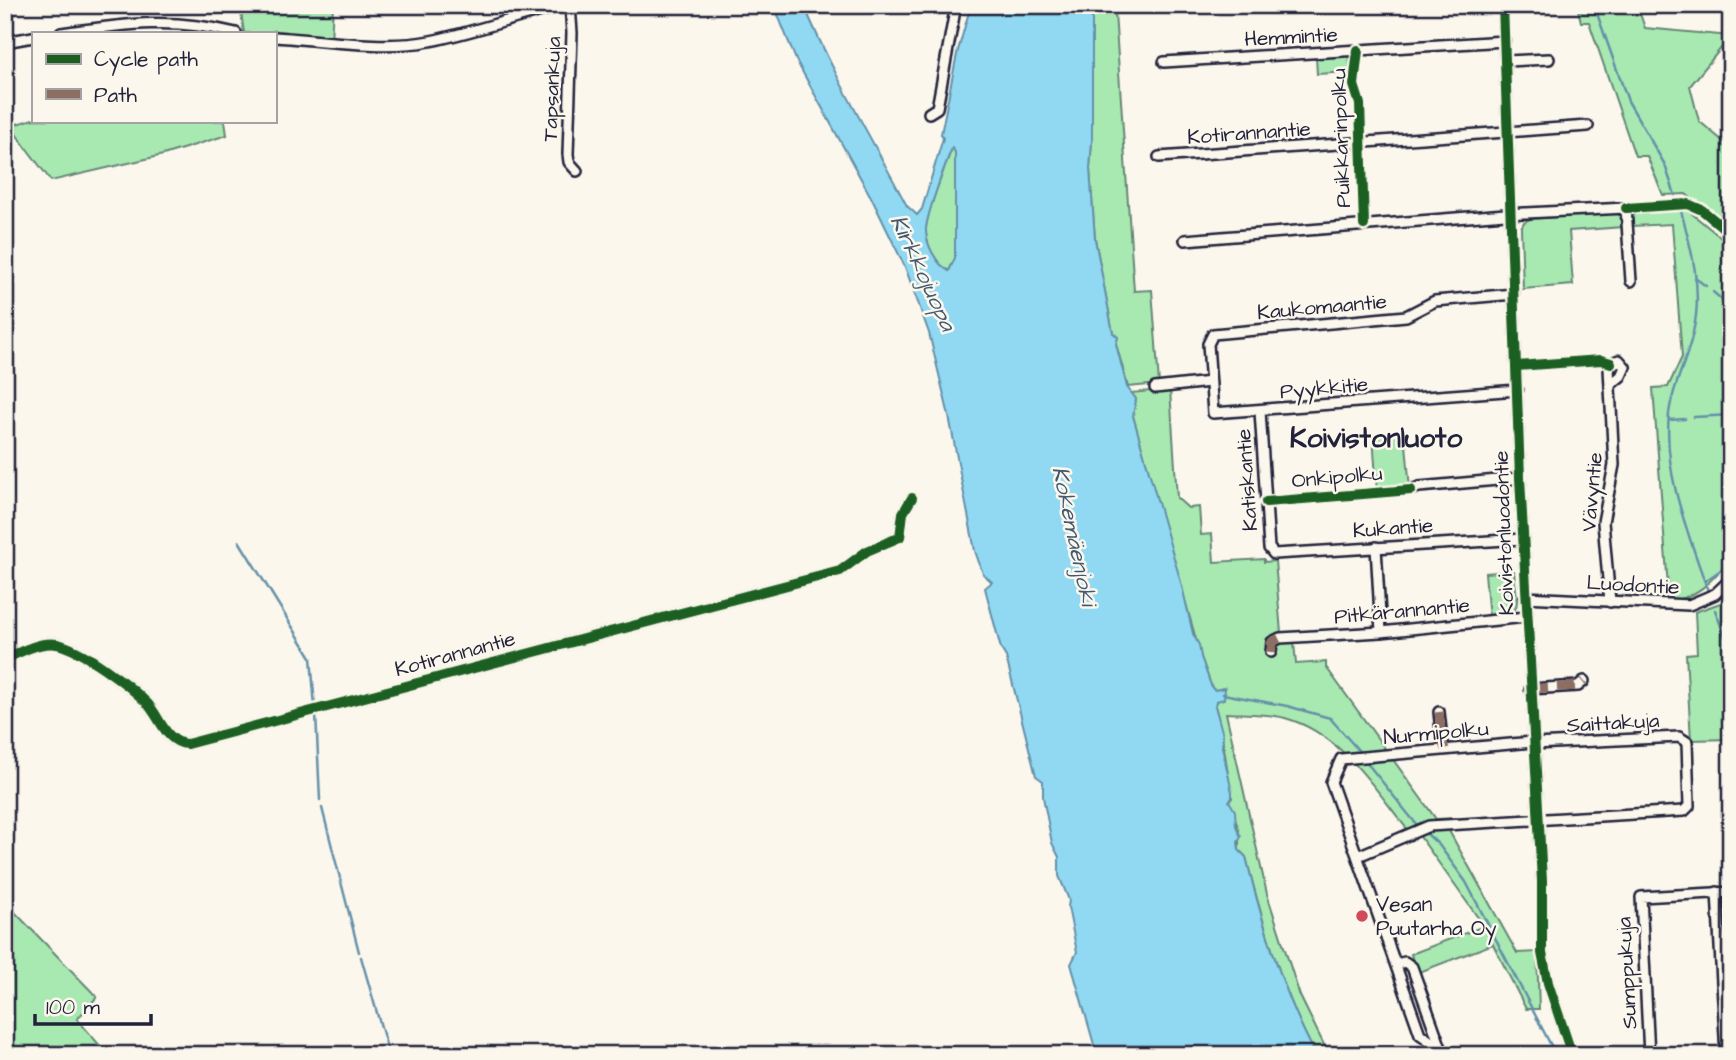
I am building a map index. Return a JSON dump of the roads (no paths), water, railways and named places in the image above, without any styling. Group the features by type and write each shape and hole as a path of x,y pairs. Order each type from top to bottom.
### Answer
{"street":[{"path":"276,37 392,44 429,41 528,13 568,5"},
{"name":"Tapsankuja","path":"568,5 572,33 568,154 569,162 577,171"},
{"path":"929,113 937,108 956,5"},
{"name":"Koivistonluodontie","path":"1503,5 1525,597 1539,820 1542,953 1548,983 1572,1055"},
{"path":"68,32 163,22 232,32"},
{"path":"5,42 32,37"},
{"name":"Hemmintie","path":"1164,62 1505,41"},
{"path":"1506,61 1549,59"},
{"name":"Kotirannantie","path":"1159,157 1588,126"},
{"path":"1185,240 1512,214 1626,208 1631,281"},
{"name":"Kaukomaantie","path":"1213,334 1406,316 1435,301 1514,294"},
{"name":"Pyykkitie","path":"1213,334 1208,344 1213,413 1518,390"},
{"path":"1154,388 1210,382"},
{"name":"Vävyntie","path":"1610,385 1615,465 1603,522 1610,602"},
{"name":"Katiskantie","path":"1260,411 1269,548"},
{"name":"Onkipolku","path":"1410,490 1520,478"},
{"name":"Kotirannantie","path":"5,659 28,649 55,643 77,652 105,669 148,704 172,739 187,744 840,571 867,551 900,537 903,513 912,498"},
{"name":"Kukantie","path":"1269,548 1274,554 1523,539"},
{"path":"1376,547 1381,632"},
{"name":"Luodontie","path":"1525,597 1689,605 1715,594 1731,579"},
{"name":"Pitkärannantie","path":"1271,652 1272,642 1280,638 1381,632 1526,617"},
{"path":"1530,689 1578,686 1584,681"},
{"path":"1439,712 1441,740 1445,749"},
{"name":"Saittakuja","path":"1534,743 1679,737 1687,742 1689,806 1684,811 1539,820"},
{"name":"Nurmipolku","path":"1358,856 1332,782 1341,759 1534,743"},
{"path":"1445,1052 1420,1034 1358,856 1429,826 1539,820"},
{"path":"1717,892 1726,1055"},
{"name":"Sumppukuja","path":"1649,1055 1640,897 1731,892"},
{"path":"1396,964 1405,962 1412,967 1445,1052"}],"water":[{"path":"774,5 804,5 853,107 907,206 917,215 922,209 943,138 941,134 957,54 971,5 1092,5 1090,169 1095,239 1113,333 1118,337 1116,344 1127,387 1136,399 1133,416 1182,586 1193,634 1212,688 1225,688 1224,699 1216,701 1215,706 1223,735 1222,747 1232,792 1229,801 1235,811 1236,826 1241,837 1238,842 1239,850 1246,857 1266,933 1293,1008 1316,1055 1097,1055 1071,964 1077,952 1069,900 1059,876 1059,857 1052,843 1043,797 1043,781 1036,776 1006,657 1001,649 985,588 992,582 983,574 975,551 949,416 929,333 905,267 872,199 796,60","holes":["952,148 955,152 955,258 949,271 932,252 926,228"]}],"waterway":[{"path":"1594,5 1628,101 1665,165 1675,195"},
{"path":"1681,211 1692,256 1697,302 1691,342 1670,405 1668,437 1679,504 1708,591"},
{"path":"1695,278 1706,286"},
{"path":"1713,292 1729,306"},
{"path":"1694,417 1731,415"},
{"path":"1669,420 1685,419"},
{"path":"239,541 311,657 315,708"},
{"path":"1705,581 1731,563"},
{"path":"1715,610 1731,652"},
{"path":"1223,694 1287,706 1330,718 1359,751"},
{"path":"316,713 320,800"},
{"path":"1367,763 1417,825"},
{"path":"322,808 359,952"},
{"path":"1427,834 1439,845 1466,882 1556,1055"},
{"path":"361,957 389,1055"}],"place":[{"name":"Vesan Puutarha Oy","path":"1362,916"}],"district":[{"name":"Koivistonluoto","path":"1376,438"}],"water label":[{"name":"Kirkkojuopa","path":"923,273"},
{"name":"Kokemäenjoki","path":"1074,536"}]}
